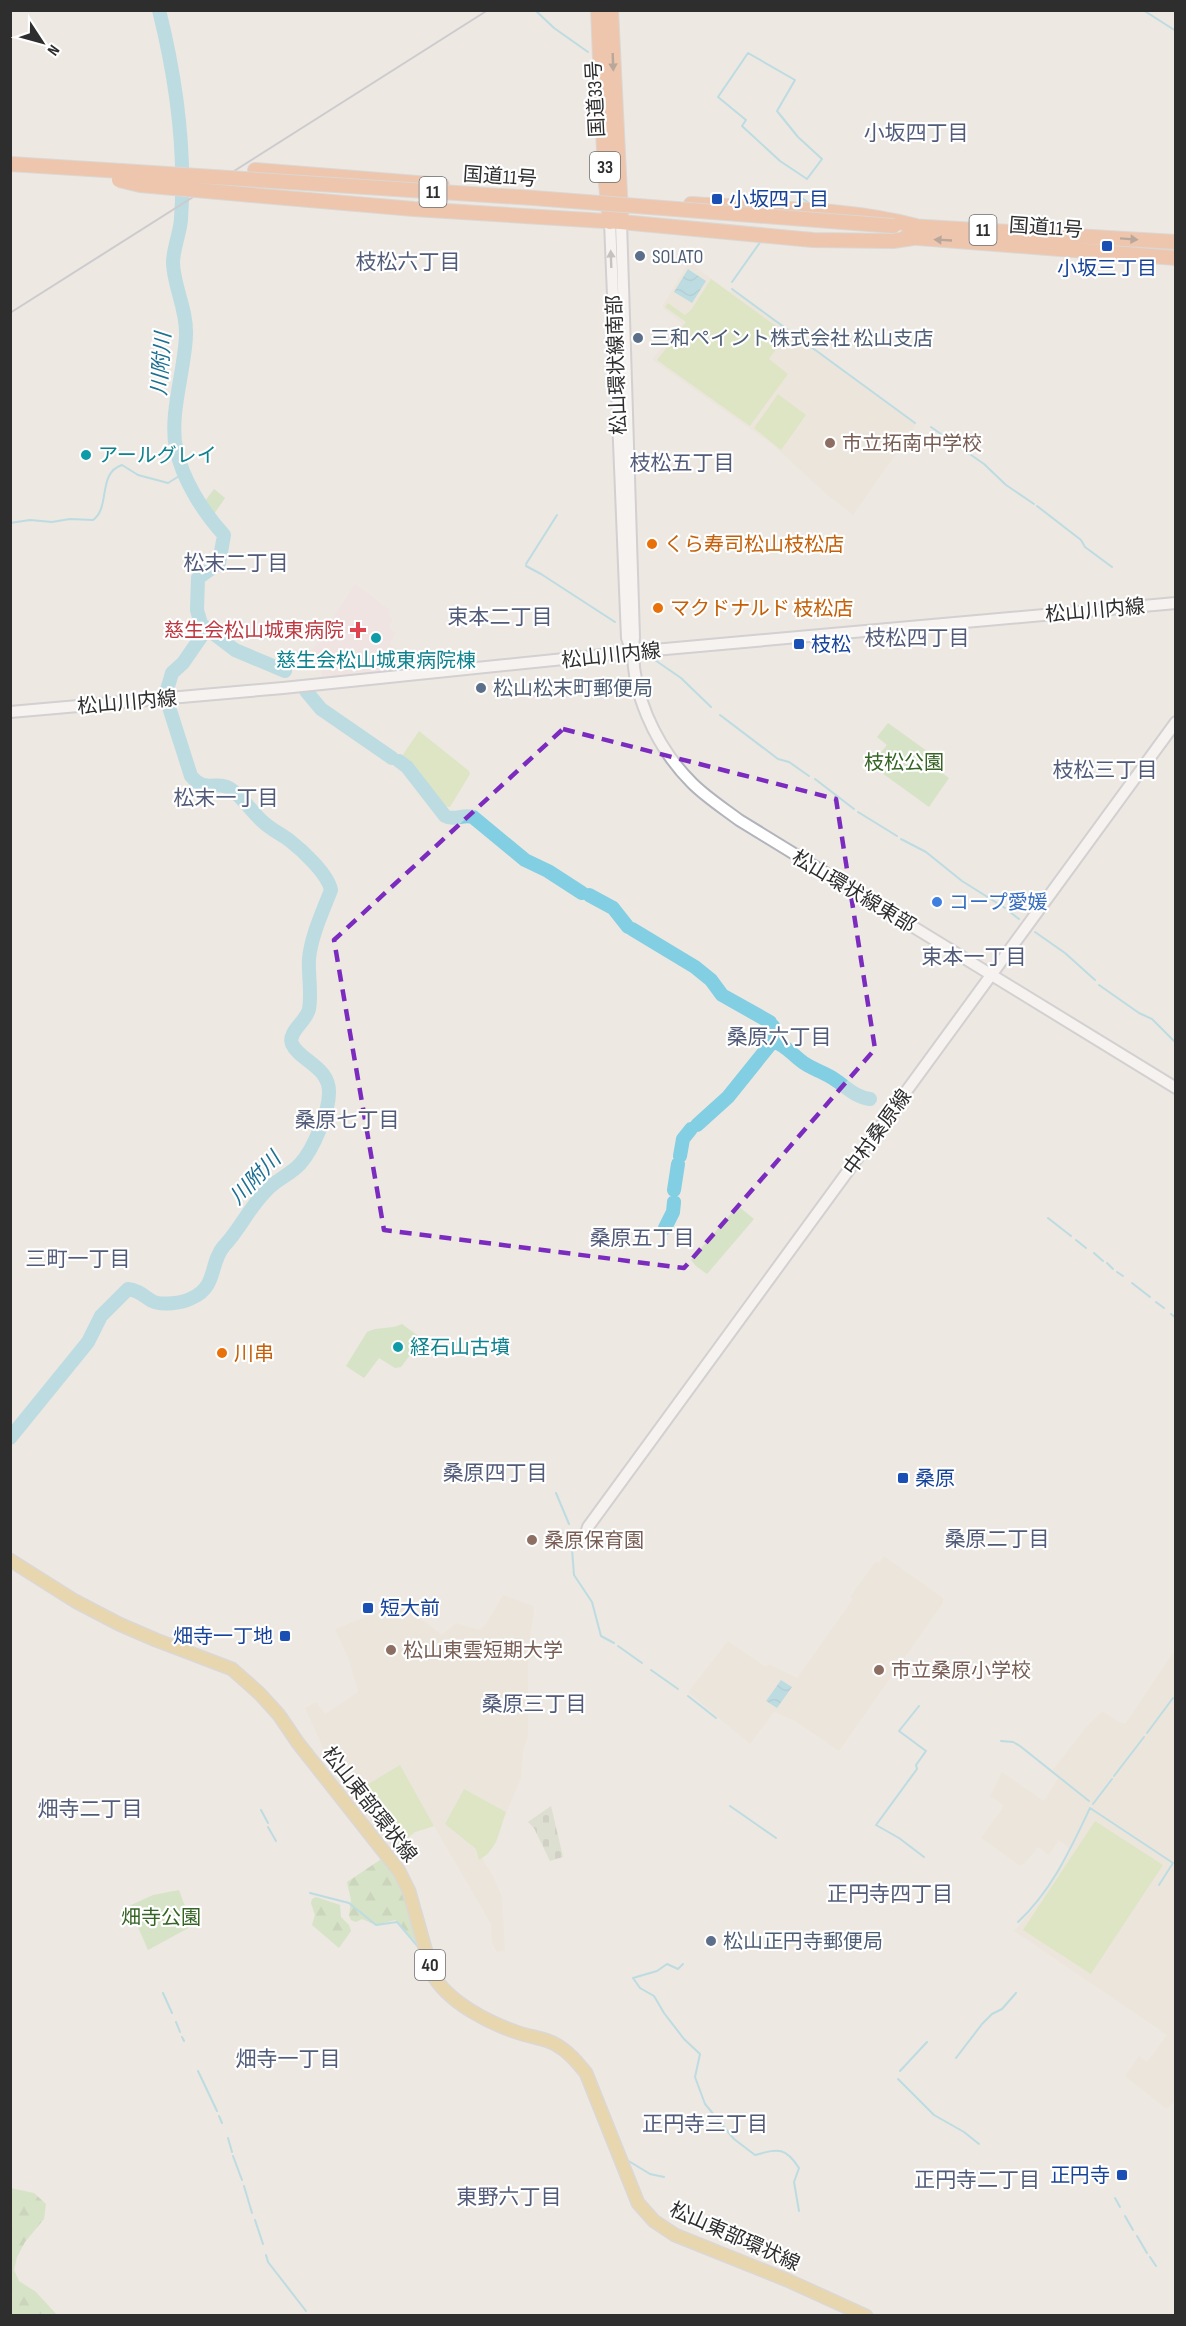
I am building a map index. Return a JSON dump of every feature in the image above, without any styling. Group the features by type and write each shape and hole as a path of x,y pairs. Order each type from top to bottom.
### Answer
{"highway":[{"name":"国道33号","path":"598,10 609,113 615,222"},
{"name":"国道33号","path":"609,113 611,10"},
{"name":"国道11号","path":"10,164 120,175"},
{"name":"11","path":"120,175 142,167 255,170 614,200"},
{"name":"国道11号","path":"10,173 120,175 534,198 1176,258"},
{"name":"11","path":"120,175 140,185 371,206 615,222"},
{"name":"国道11号","path":"614,200 784,208 893,220 914,232"},
{"name":"国道11号","path":"615,222 813,240 893,241 914,232 1176,243"}],"main road":[{"name":"松山東部環状線","path":"10,1560 75,1601 119,1623 232,1669 260,1694 399,1871 409,1891 432,1973 437,1982 458,2000 494,2024 555,2044 572,2056 586,2073 638,2203 654,2221 675,2235 788,2280 866,2316"}],"street":[{"name":"松山環状線南部","path":"615,222 634,637 632,652"},
{"name":"松山川内線","path":"10,712 632,652 1176,603"},
{"name":"松山環状線東部","path":"632,652 641,697 652,724 673,760 696,787 739,820 1176,1088"},
{"name":"中村桑原線","path":"583,1543 588,1527 651,1438 1176,722"}],"highlighted area":[{"path":"563,729 836,799 875,1049 684,1268 384,1230 334,940"}],"shaded area":[{"path":"689,262 728,291 734,291 916,425 853,515 825,493 773,445 653,360 682,323 663,308 663,305"},
{"name":"慈生会松山城東病院","path":"355,584 390,610 387,615 393,619 388,627 396,633 389,644 408,657 409,669 322,678 321,668 312,669 303,660 309,655"},
{"path":"884,1556 943,1598 943,1603 839,1751 795,1721 774,1712 750,1744 688,1692 728,1641 766,1667 769,1664 797,1678 853,1599 850,1597 876,1561 879,1563"},
{"path":"503,1595 533,1606 529,1644 536,1648 538,1656 529,1660 528,1665 528,1736 523,1752 521,1778 500,1828 497,1842 482,1858 502,1897 505,1951 497,1952 492,1943 491,1924 434,1826 415,1832 391,1854 338,1785 305,1708 316,1702 325,1714 358,1692 349,1660 335,1629 401,1603 442,1635 456,1623 480,1630"},
{"path":"1175,1650 1176,2100 1165,2108 1125,2076 1139,2056 1147,2062 1167,2035 1014,1931 1040,1901 1072,1850 1059,1840 1049,1855 1038,1847 1020,1866 981,1838 1004,1806 990,1796 1002,1772 1044,1801 1059,1777 1052,1771 1086,1727 1102,1711 1125,1724"}],"green space":[{"path":"711,279 787,334 769,359 788,374 750,426 657,360 686,322 665,307 668,303 685,315 691,310"},
{"path":"778,394 806,415 781,450 754,428"},
{"path":"214,489 225,498 214,514 205,501"},
{"name":"枝松公園","path":"888,723 931,754 926,762 949,778 929,807 871,765 887,745 877,737"},
{"path":"419,731 469,771 470,774 450,807 438,801 431,794 402,756"},
{"path":"738,1206 754,1219 707,1274 691,1260"},
{"path":"402,1324 422,1339 401,1367 395,1368 379,1358 364,1378 346,1366 367,1332"},
{"path":"400,1765 434,1826 415,1832 397,1846 363,1787"},
{"path":"464,1789 506,1812 494,1845 479,1860 476,1849 445,1824"},
{"path":"551,1806 563,1857 550,1861 534,1828 528,1822"},
{"path":"1095,1821 1163,1865 1091,1974 1023,1930"},
{"path":"383,1858 394,1875 405,1900 417,1935 417,1943 395,1920 376,1925 362,1919 356,1922 349,1916 351,1900 347,1882"},
{"name":"畑寺公園","path":"179,1890 192,1926 148,1950 129,1906 153,1895"},
{"path":"316,1897 340,1905 341,1917 349,1925 351,1931 339,1948 312,1925 315,1915 311,1903"},
{"path":"10,2188 34,2193 46,2204 44,2219 25,2242 17,2257 14,2270 19,2281 36,2292 57,2315 11,2315"}],"water":[{"path":"688,269 706,281 692,303 674,292"},
{"path":"781,1680 792,1687 777,1708 766,1701"}],"waterway":[{"name":"川附川","path":"159,10 175,88 182,166 181,219 173,263 185,316 186,335 174,435 179,460 188,483 201,506 224,535 219,563 198,578 197,610 201,624 201,637 183,663 172,673 167,690"},
{"path":"535,10 554,28 588,52"},
{"path":"1143,10 1176,31"},
{"path":"748,53 795,80 777,111 798,137 822,159 807,179 780,161 742,126 746,120 718,97 748,53"},
{"path":"798,195 810,204"},
{"path":"732,282 761,241"},
{"path":"732,289 915,423"},
{"path":"931,427 984,464 1006,485 1034,504"},
{"path":"10,523 30,520 52,522 70,519 93,520 102,507 109,475 122,465 138,475 168,483 184,473"},
{"path":"1037,506 1112,567"},
{"path":"526,564 557,515"},
{"path":"526,566 615,622"},
{"path":"201,624 235,650 285,671"},
{"path":"652,658 681,678 711,707"},
{"path":"306,691 321,709 392,758"},
{"name":"川附川","path":"10,1438 88,1342 101,1316 128,1289 156,1303 166,1304 188,1300 206,1287 219,1253 254,1205 269,1188 296,1168 305,1158 319,1130 328,1101 328,1084 325,1077 296,1050 291,1040 309,1009 310,950 331,890 329,884 307,856 289,840 265,824 234,791 220,785 206,786 191,776 168,704"},
{"path":"720,715 778,759 789,762 809,776"},
{"path":"399,761 407,767 445,816 473,817 525,860 548,871 582,893"},
{"path":"815,779 854,809"},
{"path":"858,812 897,836"},
{"path":"901,839 926,852 962,881 1005,908"},
{"path":"589,895 613,908 628,927"},
{"path":"1010,912 1019,919"},
{"path":"632,929 695,967 711,980 722,995 770,1022"},
{"path":"1035,932 1065,953 1095,980"},
{"path":"1099,985 1139,1013 1152,1019 1176,1043"},
{"path":"697,1125 728,1097 773,1041 773,1026"},
{"path":"773,1041 807,1065 854,1093 870,1099"},
{"path":"680,1156 683,1139 691,1129"},
{"path":"674,1190 678,1164"},
{"path":"665,1228 673,1212 674,1202"},
{"path":"1048,1218 1071,1236"},
{"path":"1076,1240 1086,1248"},
{"path":"1094,1253 1103,1261"},
{"path":"1107,1263 1113,1269"},
{"path":"1117,1272 1123,1276"},
{"path":"1132,1283 1150,1297"},
{"path":"1156,1302 1164,1308"},
{"path":"1171,1314 1176,1318"},
{"path":"556,1493 569,1524"},
{"path":"572,1549 574,1575 592,1602 601,1636 614,1643"},
{"path":"618,1646 642,1663"},
{"path":"651,1670 678,1689"},
{"path":"688,1696 716,1718"},
{"path":"1147,1733 1173,1698"},
{"path":"919,1706 899,1731 926,1751 916,1765 917,1769 876,1825 899,1838 924,1857"},
{"path":"1114,1776 1144,1737"},
{"path":"1001,1741 1013,1742 1020,1746 1089,1801"},
{"path":"1093,1804 1112,1779"},
{"path":"730,1806 776,1838"},
{"path":"1018,1922 1041,1897 1050,1883 1090,1808 1173,1863 1159,1885"},
{"path":"261,1810 268,1823"},
{"path":"268,1827 276,1841"},
{"path":"310,1893 349,1903 376,1925 397,1922 420,1949"},
{"path":"683,1964 678,1969 667,1964 657,1971 633,1978 640,1988 654,1996 684,2039 700,2054 695,2077 705,2104 734,2139 755,2155 770,2151 785,2153 799,2168 794,2182 799,2211"},
{"path":"163,1993 172,2013"},
{"path":"956,2058 982,2024 992,2014 1002,2009 1016,1993"},
{"path":"176,2022 180,2032"},
{"path":"182,2037 184,2041"},
{"path":"900,2071 927,2042"},
{"path":"198,2071 217,2111"},
{"path":"898,2079 934,2115 964,2132 979,2144"},
{"path":"219,2116 222,2123"},
{"path":"228,2138 232,2152"},
{"path":"233,2156 242,2180"},
{"path":"627,2160 650,2174 664,2177"},
{"path":"244,2186 252,2213"},
{"path":"1115,2198 1120,2207"},
{"path":"1125,2216 1133,2230"},
{"path":"255,2220 263,2244"},
{"path":"1137,2236 1147,2253"},
{"path":"266,2255 268,2262 306,2311"},
{"path":"1150,2257 1156,2266"}],"railway":[{"path":"10,313 488,10"}],"place":[{"name":"小坂四丁目","path":"717,199"},
{"name":"小坂三丁目","path":"1107,246"},
{"name":"SOLATO","path":"640,256"},
{"name":"三和ペイント株式会社 松山支店","path":"638,338"},
{"name":"市立拓南中学校","path":"830,443"},
{"name":"アールグレイ","path":"86,455"},
{"name":"くら寿司松山枝松店","path":"652,544"},
{"name":"マクドナルド 枝松店","path":"658,608"},
{"name":"慈生会松山城東病院","path":"358,630"},
{"name":"慈生会松山城東病院棟","path":"376,638"},
{"name":"枝松","path":"799,644"},
{"name":"松山松末町郵便局","path":"481,688"},
{"name":"コープ愛媛","path":"937,902"},
{"name":"経石山古墳","path":"398,1347"},
{"name":"川串","path":"222,1353"},
{"name":"桑原","path":"903,1478"},
{"name":"桑原保育園","path":"532,1540"},
{"name":"短大前","path":"368,1608"},
{"name":"畑寺一丁地","path":"285,1636"},
{"name":"松山東雲短期大学","path":"391,1650"},
{"name":"市立桑原小学校","path":"879,1670"},
{"name":"松山正円寺郵便局","path":"711,1941"},
{"name":"正円寺","path":"1122,2175"}],"district":[{"name":"小坂四丁目","path":"916,133"},
{"name":"枝松六丁目","path":"408,262"},
{"name":"枝松五丁目","path":"682,463"},
{"name":"松末二丁目","path":"236,563"},
{"name":"束本二丁目","path":"500,617"},
{"name":"枝松四丁目","path":"917,638"},
{"name":"枝松三丁目","path":"1105,770"},
{"name":"松末一丁目","path":"226,798"},
{"name":"束本一丁目","path":"974,957"},
{"name":"桑原六丁目","path":"779,1037"},
{"name":"桑原七丁目","path":"347,1120"},
{"name":"桑原五丁目","path":"642,1238"},
{"name":"三町一丁目","path":"78,1259"},
{"name":"桑原四丁目","path":"495,1473"},
{"name":"桑原二丁目","path":"997,1539"},
{"name":"桑原三丁目","path":"534,1704"},
{"name":"畑寺二丁目","path":"90,1809"},
{"name":"正円寺四丁目","path":"890,1894"},
{"name":"畑寺一丁目","path":"288,2059"},
{"name":"正円寺三丁目","path":"705,2124"},
{"name":"正円寺二丁目","path":"977,2180"},
{"name":"東野六丁目","path":"509,2197"}]}
